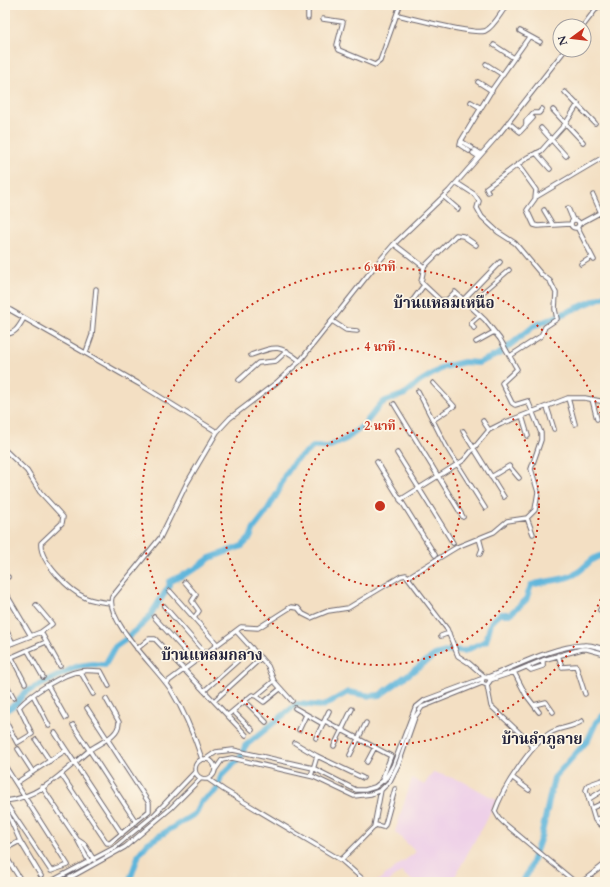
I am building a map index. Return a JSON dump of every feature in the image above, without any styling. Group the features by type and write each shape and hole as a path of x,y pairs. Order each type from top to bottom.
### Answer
{"street":[{"path":"308,5 308,18"},
{"path":"323,19 343,22 337,45 339,50 373,65 380,61 400,5"},
{"path":"397,15 449,27 482,31 487,29 493,23 507,5"},
{"path":"589,18 599,5 605,9"},
{"path":"520,31 540,42"},
{"path":"480,156 460,142 480,108 529,37"},
{"path":"494,45 514,58"},
{"path":"215,770 214,764 204,759 182,709 166,683 131,641 113,612 110,603 112,597 160,538 187,484 217,432 230,418 276,383 300,361 394,244 444,197 480,156 559,58"},
{"path":"486,64 503,75"},
{"path":"478,82 492,91"},
{"path":"565,92 595,123"},
{"path":"470,102 480,108"},
{"path":"488,192 486,188 488,185 498,180 528,157 545,148 566,123 578,104"},
{"path":"526,126 526,121 533,113 538,113 542,109"},
{"path":"553,110 583,142"},
{"path":"508,122 520,132 533,118"},
{"path":"541,128 566,156"},
{"path":"536,153 550,169"},
{"path":"535,197 605,156"},
{"path":"518,165 536,190 535,197 527,210 532,221 538,226 570,224 573,228 603,211"},
{"path":"457,182 474,194 479,200 477,208 482,217 498,232 515,243 541,274 550,281 556,293 556,316 545,327 541,336 510,356"},
{"path":"593,195 603,211 605,222"},
{"path":"444,197 458,209"},
{"path":"568,208 573,220 578,221 578,225 593,258 581,264"},
{"path":"544,210 553,225"},
{"path":"570,224 573,220"},
{"path":"408,577 457,547 494,532 509,519 527,518 535,510 538,492 531,469 541,440 541,433 528,401 518,406 512,403 502,383 517,370 506,348 480,315 464,299 455,292 447,300 443,301 424,285 421,279 424,267 456,235 463,236 476,245"},
{"path":"394,244 424,267"},
{"path":"464,299 500,262"},
{"path":"469,304 510,270"},
{"path":"410,304 424,285"},
{"path":"86,352 92,335 96,288"},
{"path":"5,307 86,352 217,432"},
{"path":"474,328 471,323 480,315"},
{"path":"5,334 12,334 24,318"},
{"path":"332,321 346,330 357,332"},
{"path":"476,342 494,332"},
{"path":"251,355 271,348 284,349 300,361"},
{"path":"239,380 258,363 276,361 287,351"},
{"path":"433,383 454,406 433,420"},
{"path":"418,391 458,465 485,508"},
{"path":"568,398 575,424"},
{"path":"400,500 458,465 471,453 489,430 568,398 592,399 605,402"},
{"path":"592,399 597,419"},
{"path":"394,404 463,517"},
{"path":"547,407 554,429"},
{"path":"522,416 528,436"},
{"path":"483,421 489,430"},
{"path":"463,431 504,497"},
{"path":"5,450 27,471 40,492 63,517 62,523 41,543 40,548 46,562 58,576 78,593 86,598 110,603"},
{"path":"397,453 453,543"},
{"path":"377,462 435,555"},
{"path":"492,477 510,466 519,478"},
{"path":"527,518 533,534"},
{"path":"479,538 482,550 480,554"},
{"path":"166,683 205,652 243,626 254,629 258,628 291,607 298,608 307,617 311,618 328,611 348,608 401,576 406,575 449,633 458,656 469,663 485,679 491,706 534,748"},
{"path":"185,582 196,595 192,601 199,611 194,618"},
{"path":"170,591 217,644"},
{"path":"8,597 31,636"},
{"path":"600,610 605,597"},
{"path":"5,646 41,632 52,624 36,604"},
{"path":"164,606 205,652"},
{"path":"154,617 194,661"},
{"path":"5,628 13,643"},
{"path":"236,631 268,666 274,681 292,701"},
{"path":"41,632 60,666"},
{"path":"441,636 449,633"},
{"path":"137,649 149,638 153,638 246,735"},
{"path":"5,660 46,642"},
{"path":"208,779 213,775 222,760 232,758 311,776 354,796 371,794 381,790 390,781 399,763 418,711 427,704 537,657 585,644 605,649"},
{"path":"204,691 252,648"},
{"path":"50,882 114,848 159,810 195,772 197,762 216,752 233,750 313,768 356,790 365,790 380,785 384,780 396,759 405,737 411,713 419,703 439,694 485,679 514,672 543,660 587,648 605,654"},
{"path":"28,651 43,677"},
{"path":"558,656 562,667 576,666 584,694"},
{"path":"12,658 25,683"},
{"path":"214,701 261,658"},
{"path":"80,671 93,694"},
{"path":"6,722 17,742 32,734 19,707 33,695 68,674 80,671 101,671 109,686"},
{"path":"514,672 534,705 540,712"},
{"path":"228,715 252,695 256,696 274,681"},
{"path":"5,682 14,698"},
{"path":"48,686 66,718"},
{"path":"256,696 264,702 280,689"},
{"path":"33,695 49,726"},
{"path":"5,766 16,782 25,797 68,865 51,871 5,802 25,797 42,787 76,763 90,750 107,740 117,729 119,722 106,699"},
{"path":"245,701 266,722"},
{"path":"534,705 546,702 553,712"},
{"path":"61,774 105,842 110,843 149,811 149,803 87,708"},
{"path":"295,708 306,715 341,729 396,759"},
{"path":"334,746 352,709"},
{"path":"234,711 252,730"},
{"path":"316,738 329,711"},
{"path":"299,730 306,715"},
{"path":"575,882 543,857 498,818 495,810 522,762 534,748 550,733 570,727 582,721"},
{"path":"350,755 366,722"},
{"path":"73,725 136,822"},
{"path":"55,733 122,834"},
{"path":"36,740 50,761"},
{"path":"295,743 317,756 363,778"},
{"path":"367,762 375,747"},
{"path":"18,749 33,772"},
{"path":"16,782 66,750"},
{"path":"311,776 317,756"},
{"path":"384,780 383,777 391,756"},
{"path":"282,770 283,762"},
{"path":"195,772 201,778 208,779 341,860 366,882"},
{"path":"62,882 97,864 125,847 163,815 201,778"},
{"path":"513,778 529,790"},
{"path":"602,780 588,785 586,790 595,820 605,828"},
{"path":"341,860 376,825 381,790 380,785"},
{"path":"42,787 77,839 92,866"},
{"path":"376,825 383,827 385,825 395,789"},
{"path":"589,799 605,789"},
{"path":"592,808 605,802"},
{"path":"159,810 163,815"},
{"path":"8,814 20,841 41,876"},
{"path":"595,820 605,816"},
{"path":"77,839 84,844 97,864"},
{"path":"5,849 20,841"},
{"path":"5,855 22,882"},
{"path":"582,882 605,864"}],"shaded area":[{"path":"433,772 462,781 497,800 452,882 414,882 401,872 388,882 376,882 416,852 395,832 412,778 424,785"}],"waterway":[{"path":"5,711 17,703 24,693 78,666 93,664 105,665 115,647 147,620 170,585 169,582 195,569 210,558 242,546 250,538 254,528 265,514 278,492 284,477 294,462 313,447 328,447 346,439 363,426 385,401 405,394 419,382 444,367 464,362 478,363 499,354 534,326 605,296"},
{"path":"129,882 139,854 148,843 196,813 201,802 217,790 221,776 241,757 245,746 297,704 323,706 348,692 371,696 380,695 435,655 453,650 464,651 486,641 491,623 500,614 510,614 526,600 531,585 562,579 576,574 595,558 605,555"},
{"path":"522,882 528,873 541,837 554,778 588,740 596,722 605,714"}],"district":[{"name":"บ้านแหลมเหนือ","path":"444,303"},
{"name":"บ้านแหลมกลาง","path":"212,655"},
{"name":"บ้านลำภูลาย","path":"542,739"}]}
